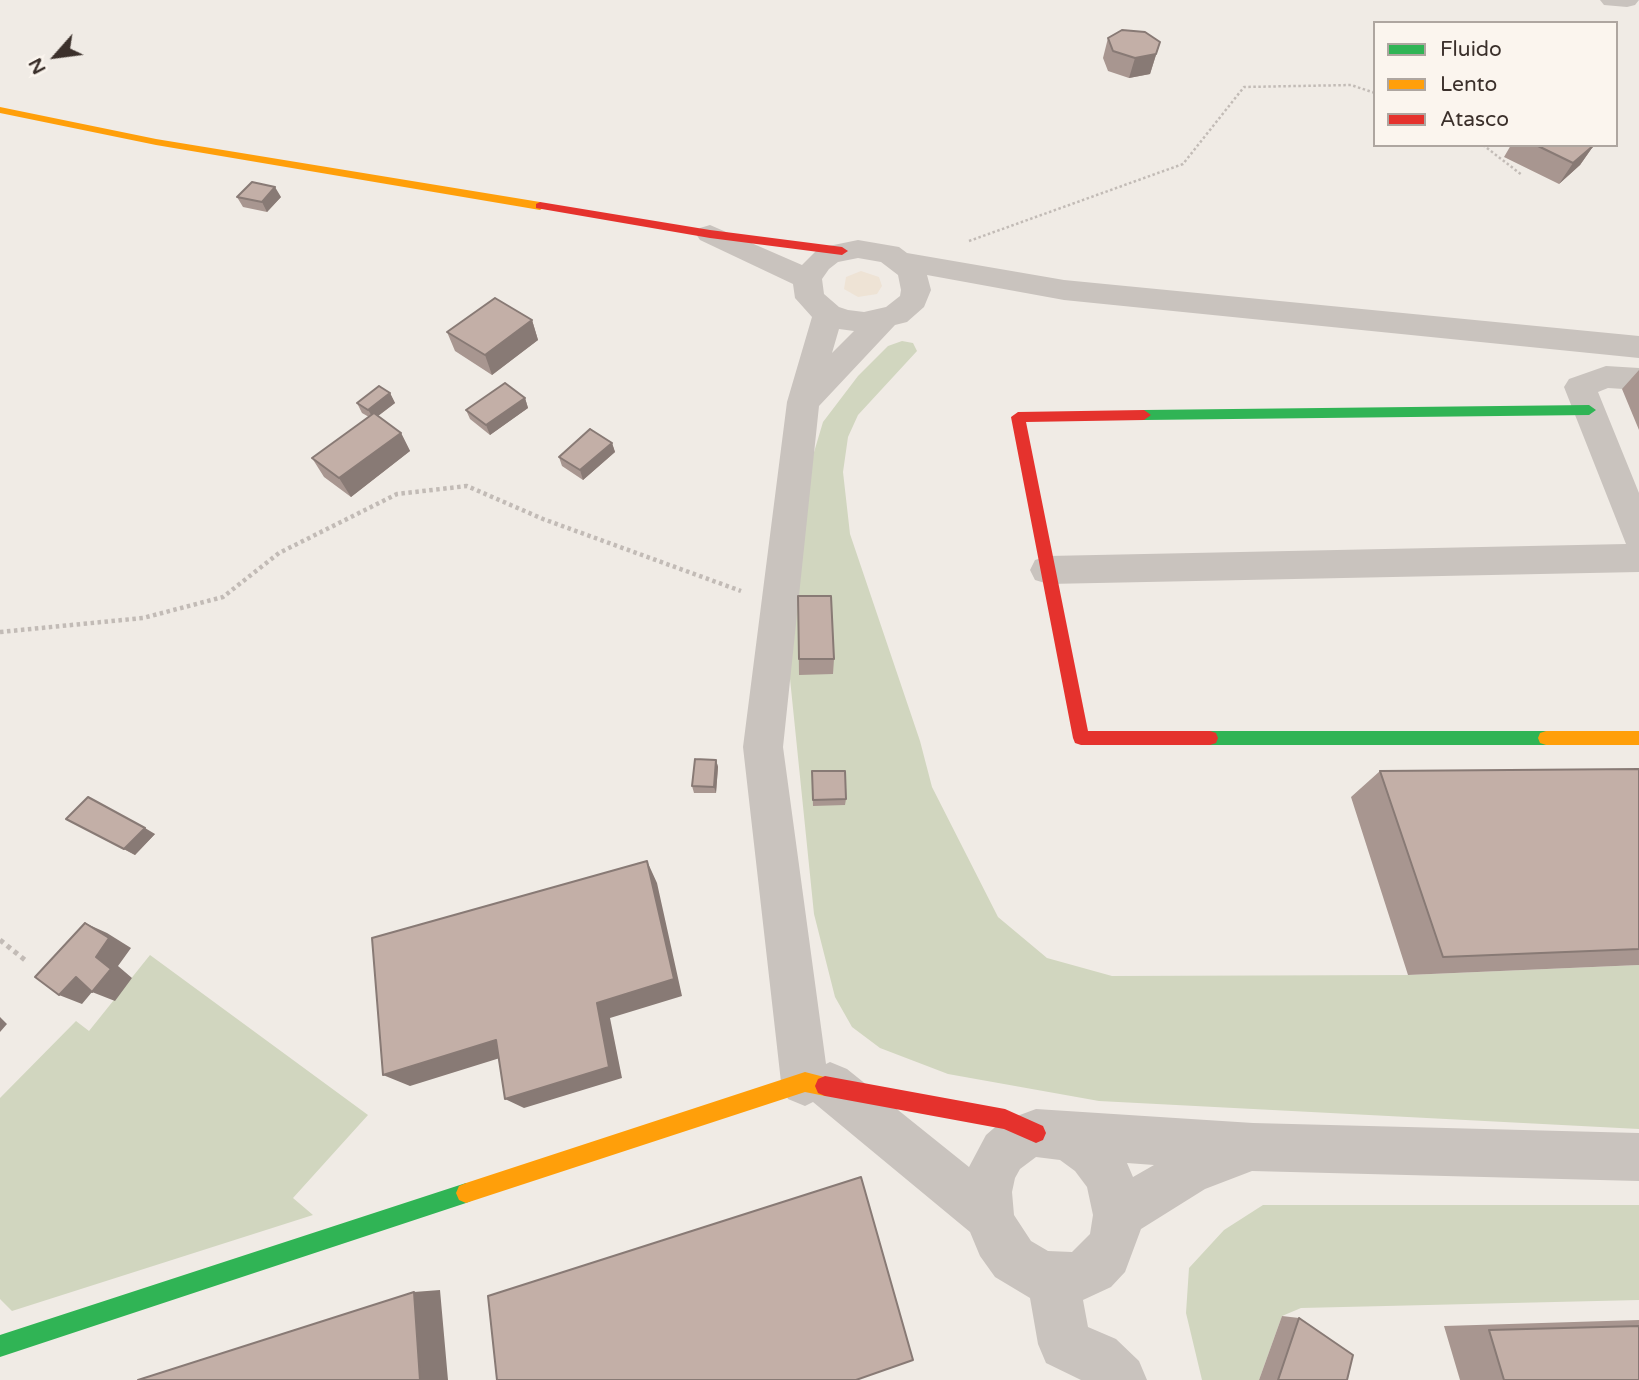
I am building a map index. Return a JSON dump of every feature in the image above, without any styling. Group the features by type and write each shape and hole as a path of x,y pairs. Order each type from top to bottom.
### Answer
{"street":[{"path":"1612,0 1627,0"},
{"path":"0,110 156,142 710,234 842,251 874,250 908,263 1065,290 1639,346"},
{"path":"710,234 807,279"},
{"path":"842,251 819,262 807,279 810,298 828,314 845,320 883,320 895,315 913,300 1011,281"},
{"path":"908,263 916,280 913,300"},
{"path":"828,314 803,402 763,747 817,1083 989,1215"},
{"path":"803,402 883,320"},
{"path":"1639,379 1606,377 1580,387 1639,536"},
{"path":"1589,410 1018,417 1081,738 1639,738"},
{"path":"1048,570 1639,558"},
{"path":"0,1346 817,1083 1005,1119 1046,1134 1075,1141 1092,1154 1106,1171 1114,1192 1118,1215 1115,1236 1107,1254 1093,1269 1074,1278 1053,1279 1033,1273 1013,1259 998,1238 989,1215 987,1192 992,1170 1003,1152 1018,1139 1046,1134 1253,1147 1639,1157"},
{"path":"1118,1215 1191,1170 1253,1147"},
{"path":"1053,1279 1065,1344 1097,1358 1120,1380"}],"path":[{"path":"908,263 1182,164 1244,87 1351,85 1373,92"},
{"path":"1486,147 1522,175"},
{"path":"0,632 143,618 223,597 279,553 397,494 467,486 543,519 780,606"},
{"path":"0,940 25,960"}],"green space":[{"path":"902,341 913,343 917,351 858,415 848,437 843,472 850,534 920,741 932,787 998,917 1047,958 1112,976 1408,975 1639,965 1639,1129 1099,1101 948,1074 880,1048 852,1027 835,997 814,914 789,669 806,479 823,422 858,376 888,346"},
{"path":"150,955 368,1115 293,1198 313,1215 12,1311 0,1299 0,1098 76,1021 89,1031"},
{"path":"1263,1205 1639,1205 1639,1300 1301,1308 1282,1316 1259,1380 1202,1380 1186,1313 1189,1268 1224,1230"}],"shaded area":[{"path":"861,271 879,277 882,286 877,294 858,297 844,289 846,277"}],"building":[{"path":"1122,30 1145,32 1160,42 1156,54 1135,58 1113,51 1108,38"},
{"path":"1540,147 1592,147 1573,163"},
{"path":"252,182 275,187 262,202 237,197"},
{"path":"495,298 532,320 485,355 447,332"},
{"path":"505,383 525,398 486,425 466,410"},
{"path":"379,386 390,393 368,410 357,403"},
{"path":"374,413 401,433 339,478 312,458"},
{"path":"590,429 612,443 580,470 559,457"},
{"path":"798,596 831,596 834,659 799,659"},
{"path":"695,759 716,760 714,787 692,786"},
{"path":"1639,769 1639,949 1443,957 1380,771"},
{"path":"812,771 845,771 846,799 813,800"},
{"path":"88,797 145,828 124,849 66,819"},
{"path":"647,861 674,979 597,1003 609,1067 505,1099 496,1040 383,1075 372,938"},
{"path":"85,923 109,938 96,957 111,969 92,992 76,977 59,995 35,977"},
{"path":"861,1177 913,1360 856,1380 497,1380 488,1296"},
{"path":"414,1292 420,1380 138,1380"},
{"path":"1299,1318 1353,1355 1347,1380 1278,1380"},
{"path":"1639,1326 1639,1380 1504,1380 1489,1330"}],"traffic: fast":[{"path":"1144,415 1589,410"},
{"path":"1210,738 1546,738"},
{"path":"0,1346 466,1193"}],"traffic: slow":[{"path":"0,110 156,142 540,206"},
{"path":"1546,738 1639,738"},
{"path":"466,1193 805,1082 825,1086"}],"traffic: jam":[{"path":"540,206 710,234 842,251"},
{"path":"1144,415 1018,417 1081,738 1210,738"},
{"path":"825,1086 1005,1119 1036,1133"}]}
